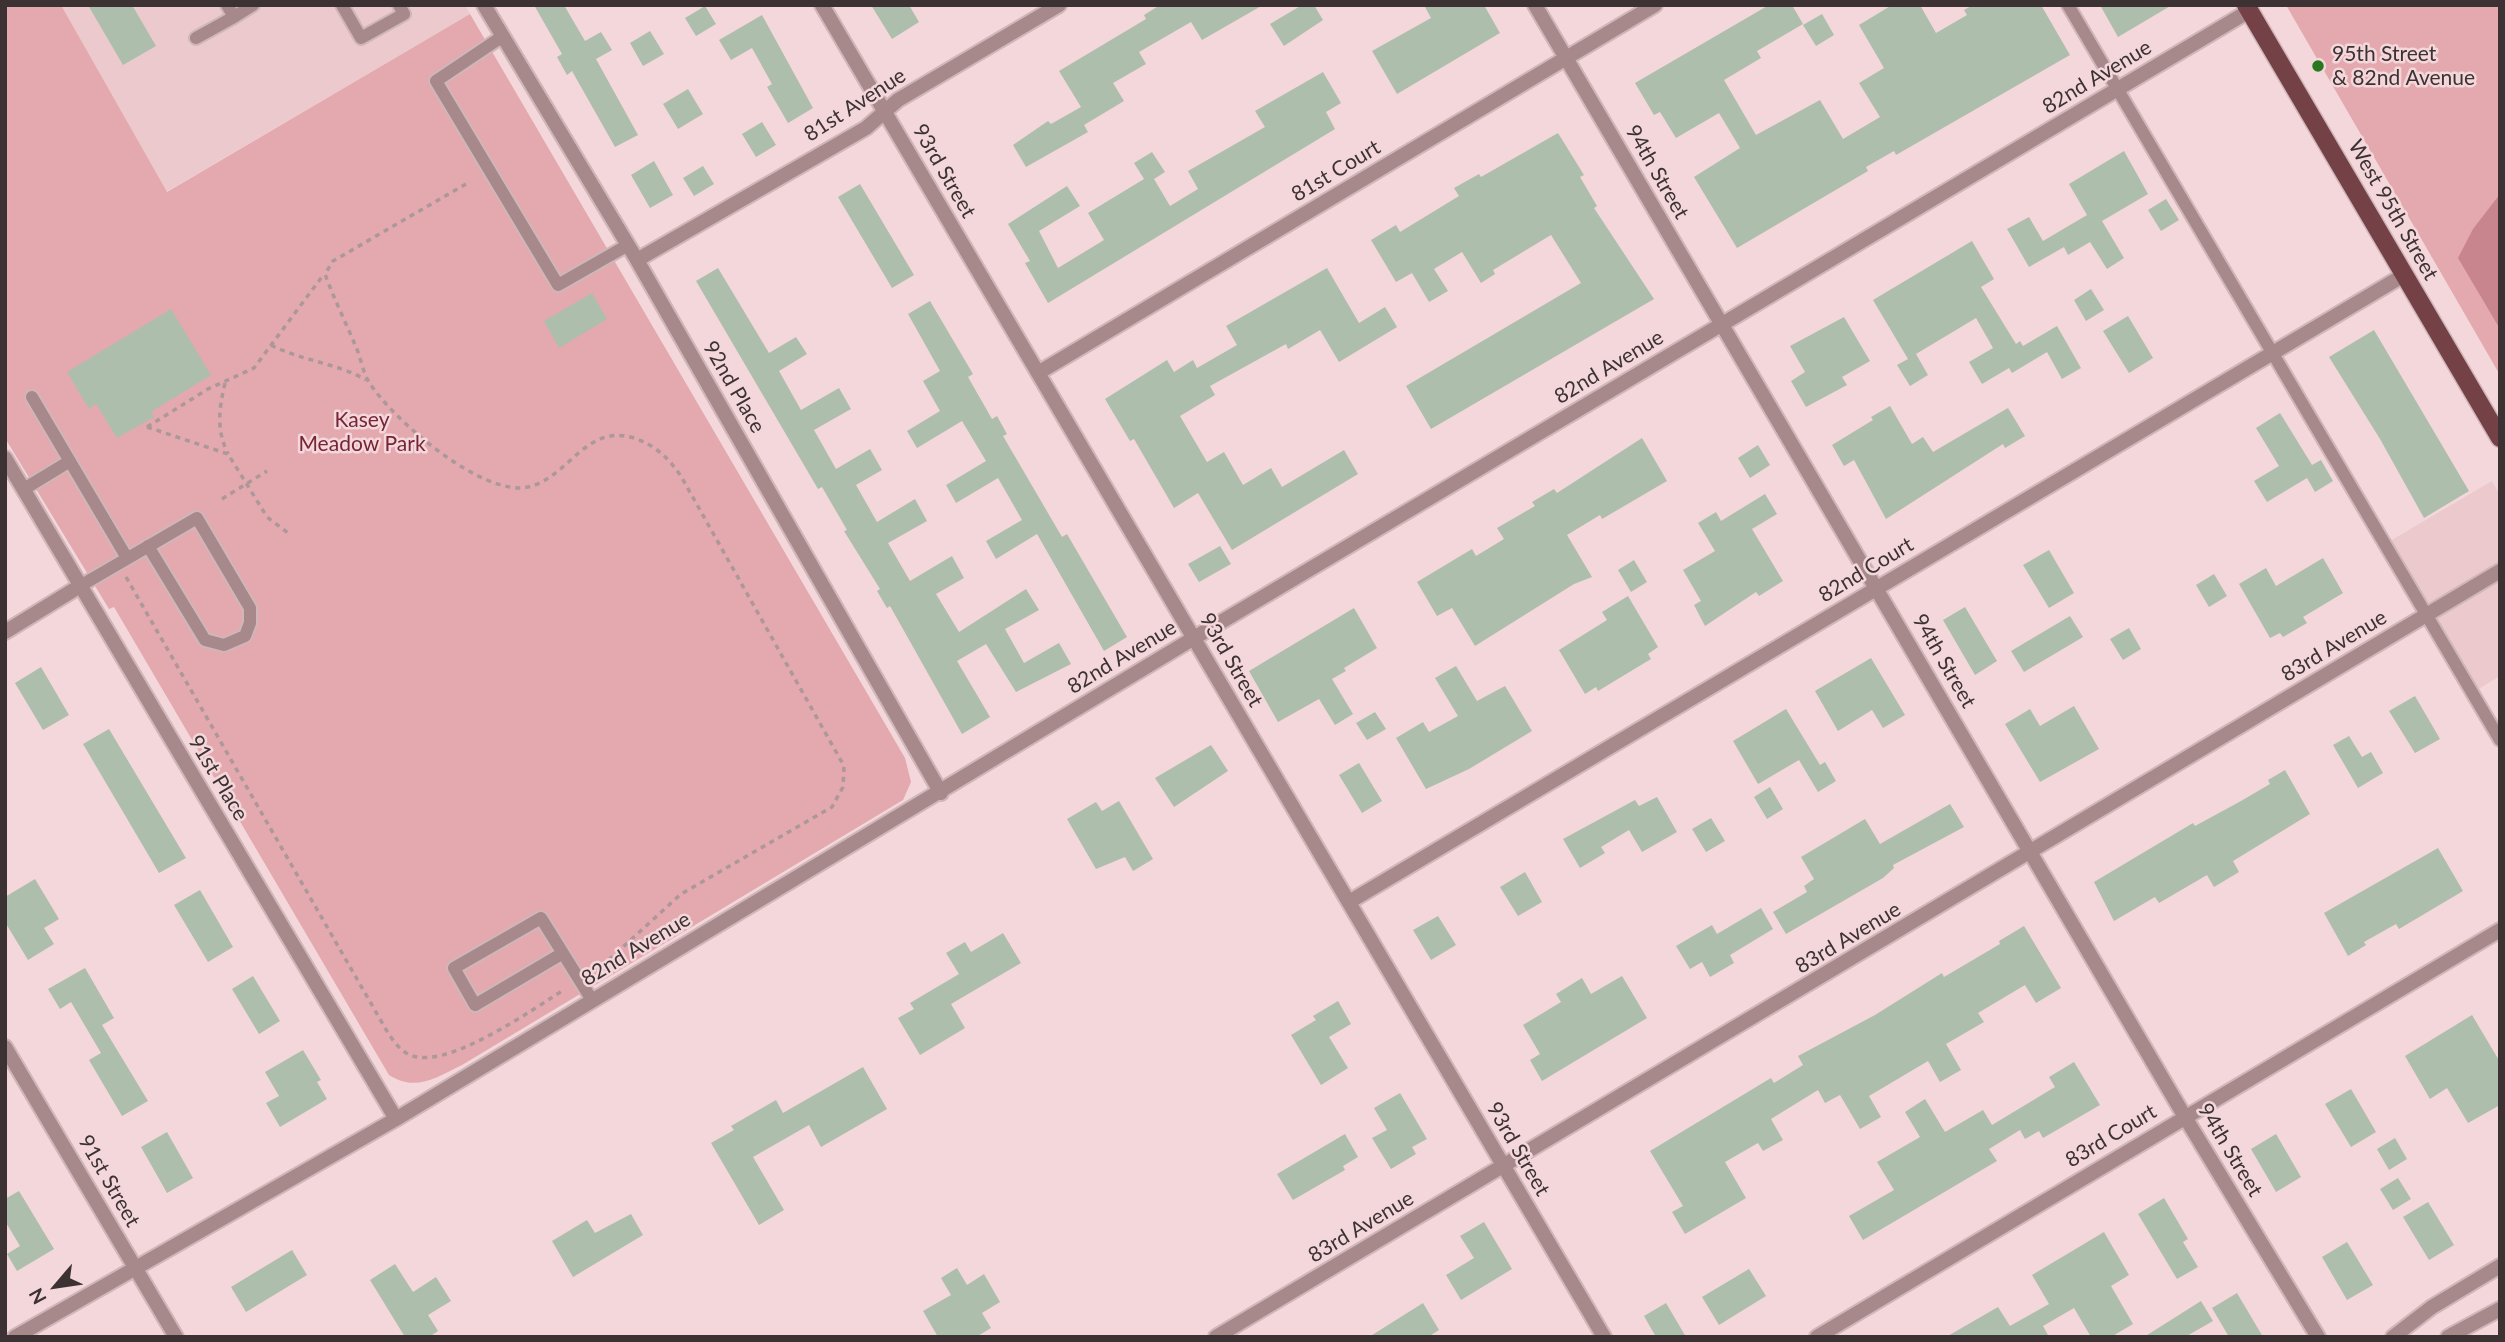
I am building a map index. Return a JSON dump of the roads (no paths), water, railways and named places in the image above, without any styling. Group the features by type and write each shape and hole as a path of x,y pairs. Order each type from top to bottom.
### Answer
{"main road":[{"name":"West 95th Street","path":"2248,8 2500,438"}],"street":[{"name":"92nd Place","path":"484,5 637,260 941,793"},
{"name":"93rd Street","path":"822,5 1604,1337"},
{"name":"81st Avenue","path":"637,260 866,128 898,100 1059,5"},
{"name":"94th Street","path":"1535,5 1721,325 1878,587 2185,1117 2318,1337"},
{"name":"81st Court","path":"1038,373 1656,5"},
{"name":"82nd Avenue","path":"15,1337 134,1266 396,1119 2248,8"},
{"name":"82nd Court","path":"1349,902 2404,275"},
{"name":"91st Place","path":"5,458 396,1119"},
{"name":"83rd Avenue","path":"1216,1337 2500,571"},
{"path":"5,632 80,586"},
{"name":"83rd Court","path":"1817,1337 2500,930"},
{"name":"91st Street","path":"5,1046 176,1337"},
{"path":"2393,1337 2432,1307 2500,1266"},
{"path":"2448,1337 2500,1309"}],"lane":[{"path":"196,38 231,11 253,5"},
{"path":"342,5 361,38 404,14 399,5"},
{"path":"2068,5 2270,353 2500,740"},
{"path":"503,36 436,81 558,285 628,245"},
{"path":"32,397 123,560"},
{"path":"24,489 70,461"},
{"path":"80,586 197,517 250,608 250,623 245,636 224,645 205,640 148,546"},
{"path":"563,953 475,1005 454,968 541,918 563,953 592,1000"}],"place":[{"name":"95th Street & 82nd Avenue","path":"2318,66"}],"park label":[{"name":"Kasey Meadow Park","path":"362,432"}]}
